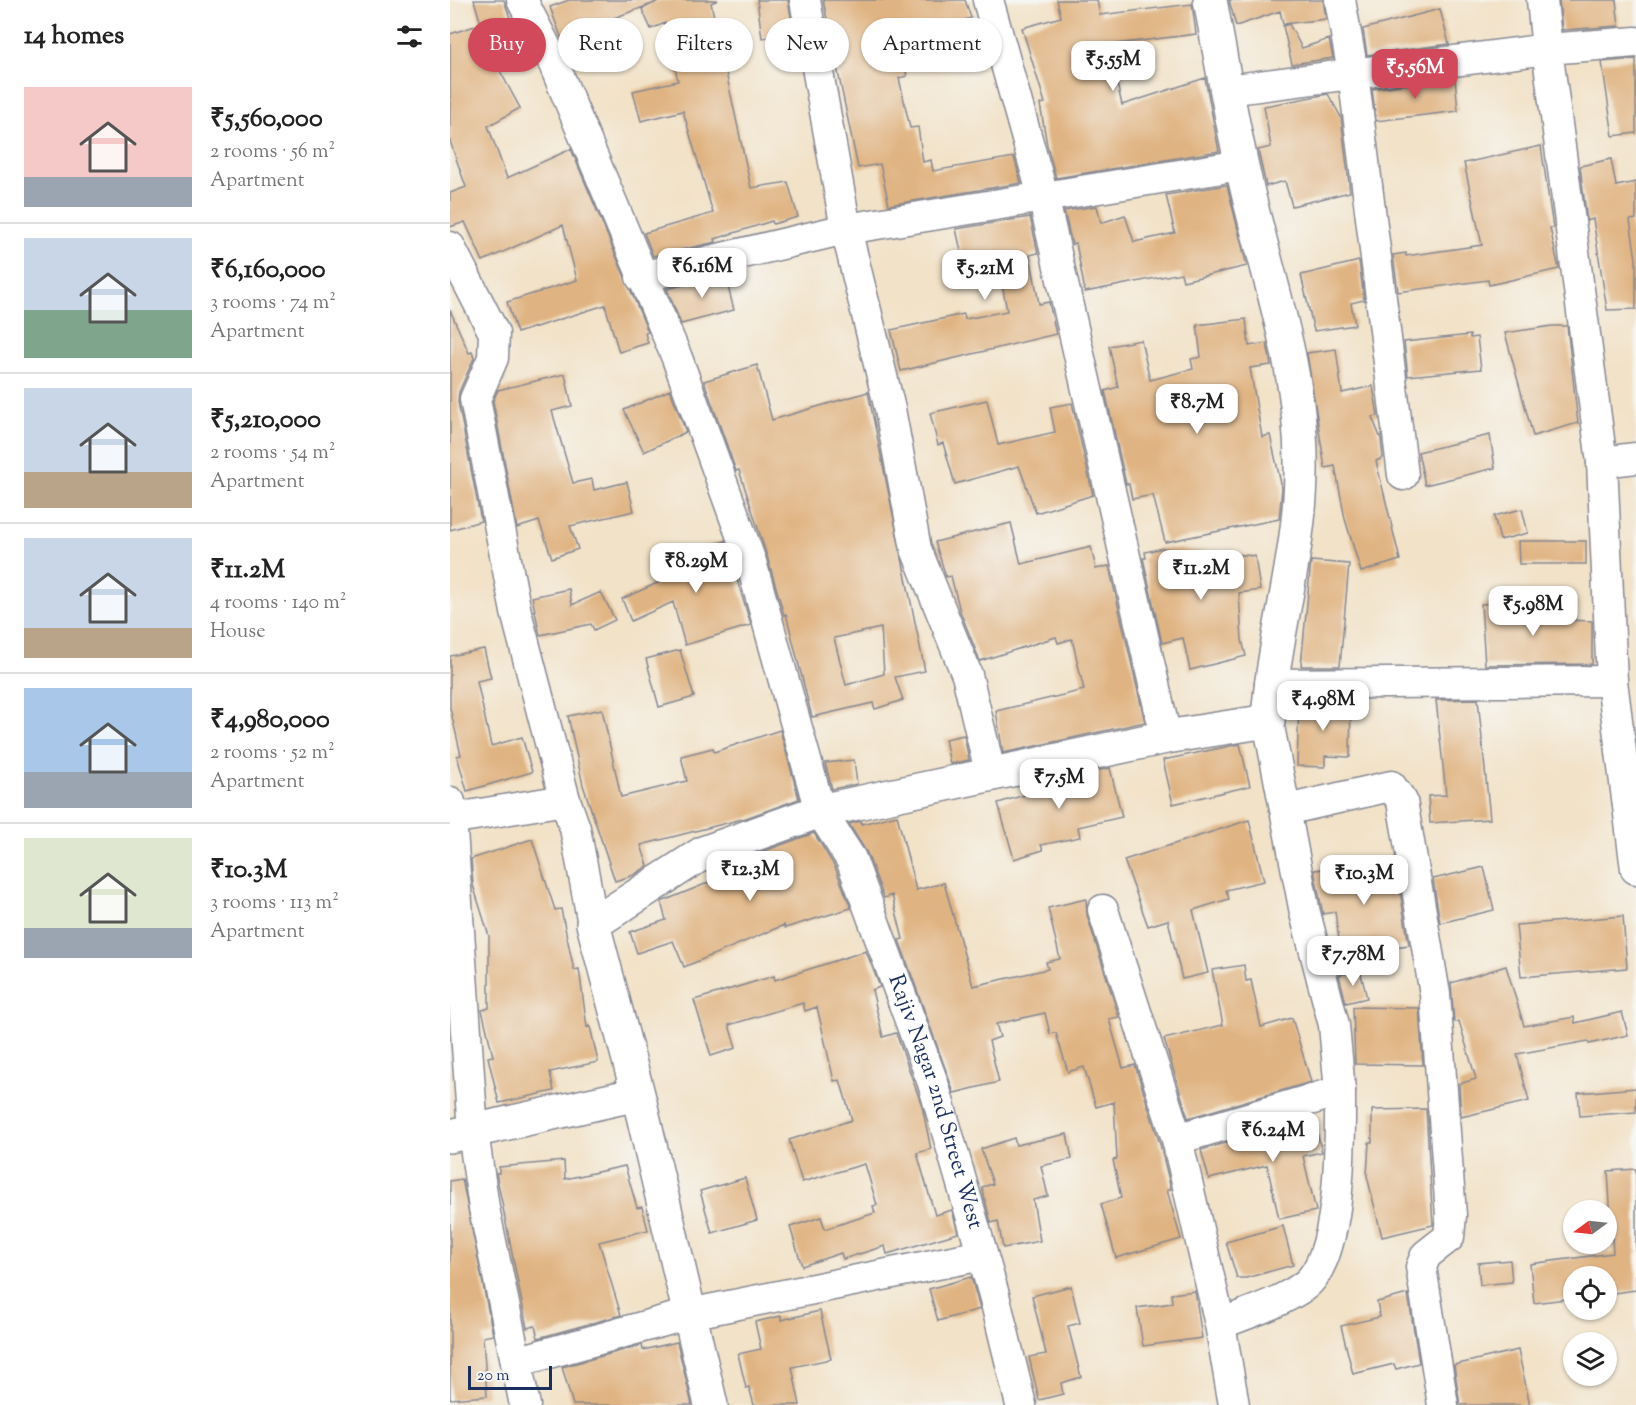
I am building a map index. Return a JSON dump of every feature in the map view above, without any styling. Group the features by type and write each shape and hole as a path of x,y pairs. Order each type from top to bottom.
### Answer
{"street":[{"name":"Rajiv Nagar 2nd Street West","path":"522,0 551,57 677,358 751,562 820,811 851,859 933,1083 982,1255 1021,1405"},
{"path":"805,0 846,229 891,409 916,549 967,675 991,776"},
{"path":"988,0 1043,196 1166,737"},
{"path":"1210,0 1241,165 1295,384 1301,473 1294,550 1270,684 1268,721 1305,913 1334,1025 1340,1091 1339,1173 1326,1257 1306,1285 1220,1324"},
{"path":"1340,0 1353,73 1403,474"},
{"path":"1542,0 1602,462 1612,681 1630,771 1636,869"},
{"path":"1227,90 1547,50 1636,42"},
{"path":"642,277 846,229 1241,165"},
{"path":"450,247 494,333 493,358 475,399 516,612 565,800 575,828 593,924 638,1094 711,1405"},
{"path":"1602,462 1636,458"},
{"path":"1270,684 1612,681"},
{"path":"593,924 703,853 820,811 1166,737 1268,721"},
{"path":"1286,810 1391,786 1402,801 1435,994 1451,1215 1449,1237 1426,1256 1421,1267 1443,1405"},
{"path":"525,1405 484,1208 462,1134 451,813 565,800"},
{"path":"1103,910 1177,1139 1220,1324 1234,1405"},
{"path":"1177,1139 1340,1091"},
{"path":"462,1134 638,1094"},
{"path":"516,1362 689,1314 982,1255"}],"building":[{"path":"474,0 504,0 510,18 479,18"},
{"path":"569,0 655,0 655,3 614,18 558,18 558,29 550,7"},
{"path":"660,0 718,0 711,3 714,18 655,18 655,27 651,29 642,9"},
{"path":"757,0 788,0 791,18 765,18 765,38 762,38"},
{"path":"823,0 965,0 971,18 861,18 861,72 906,72 907,76 899,78 910,128 918,127 923,162 931,160 933,171 1014,157 1021,183 889,205 880,164 858,168 838,72 849,72 849,18 827,18"},
{"path":"1057,0 1097,0 1100,15 1192,4 1196,34 1108,45 1122,105 1205,78 1219,151 1056,178 1047,145 1040,104 1045,103 1022,28 1061,17"},
{"path":"1229,0 1323,0 1326,19 1283,24 1280,11 1236,26"},
{"path":"1559,0 1616,0 1619,26 1562,30"},
{"path":"1440,9 1449,44 1367,55 1363,29"},
{"path":"1289,24 1302,48 1329,39 1333,58 1292,64 1283,26"},
{"path":"468,28 468,72 501,72 520,108 488,126 507,178 571,149 648,332 645,333 648,343 619,352 605,305 517,333 507,302 577,280 563,225 483,261 465,222 450,227 450,193 466,187 450,141 450,34"},
{"path":"1636,59 1636,133 1613,136 1602,62"},
{"path":"676,72 726,72 751,188 788,182 798,217 773,224 772,221 715,239 716,242 653,256 644,233 713,213 683,111 641,121 633,91 678,81"},
{"path":"1455,78 1458,111 1376,121 1372,89"},
{"path":"1328,94 1341,117 1350,192 1292,206 1285,181 1266,186 1258,150 1271,147 1264,106"},
{"path":"1541,146 1553,228 1550,228 1559,269 1489,285 1488,280 1398,292 1393,255 1406,253 1406,256 1482,245 1464,163"},
{"path":"1611,159 1616,186 1636,182 1636,219 1630,220 1636,259 1636,309 1607,310 1593,219 1587,221 1580,166"},
{"path":"1227,185 1247,266 1183,281 1181,273 1085,292 1076,243 1072,244 1064,211 1097,206 1101,223 1125,215 1134,242 1175,233 1166,195"},
{"path":"1030,217 1038,253 1030,255 1039,304 1049,302 1056,334 901,371 891,330 964,314 965,319 1007,311 998,262 965,269 956,229"},
{"path":"1359,261 1364,300 1351,303 1355,325 1314,331 1301,275"},
{"path":"725,275 734,310 681,324 667,289"},
{"path":"450,310 469,353 472,352 474,358 459,392 458,402 481,521 450,530"},
{"path":"1246,319 1249,346 1267,343 1271,365 1250,368 1262,437 1270,435 1282,488 1279,519 1165,542 1153,495 1132,499 1129,484 1126,484 1105,391 1118,387 1109,346 1141,340 1150,380 1193,369 1191,359 1201,357 1197,325"},
{"path":"1567,326 1578,423 1533,436 1505,333"},
{"path":"1470,335 1470,338 1477,337 1481,369 1408,376 1404,342"},
{"path":"1336,349 1342,393 1373,386 1378,416 1372,417 1381,439 1383,458 1376,461 1400,560 1361,572 1345,519 1335,466 1325,468 1307,353"},
{"path":"757,365 772,420 868,392 925,671 895,677 903,700 875,709 873,703 812,717 786,614 784,615 739,470 736,471 704,381","holes":["881,628 884,674 846,685 834,638"]},
{"path":"565,374 572,406 552,411 573,483 592,479 594,490 627,482 634,511 570,526 578,549 552,558 539,521 517,528 493,401 498,390"},
{"path":"670,390 686,432 644,452 624,410"},
{"path":"987,400 998,445 1055,432 1050,407 1072,403 1093,495 1036,513 1019,466 955,484 943,443 938,445 930,413"},
{"path":"1490,435 1495,468 1425,485 1418,452"},
{"path":"1522,509 1528,533 1500,540 1494,516"},
{"path":"1011,523 1021,564 1091,547 1096,569 1109,566 1145,722 1003,753 996,711 1084,690 1072,639 1058,643 1056,637 980,661 960,611 951,576 946,577 935,542"},
{"path":"725,541 751,625 685,645 673,602 631,621 622,599 666,579 660,560"},
{"path":"1518,541 1586,541 1586,564 1519,564"},
{"path":"1163,548 1255,556 1260,590 1239,593 1242,640 1246,656 1190,670 1183,638 1162,643 1143,558 1146,558 1145,552"},
{"path":"1311,561 1349,564 1340,666 1301,666"},
{"path":"569,589 572,605 601,592 615,620 594,630 591,624 540,635 532,597"},
{"path":"1533,601 1534,619 1592,621 1592,664 1485,665 1481,604"},
{"path":"484,649 491,678 477,681 491,746 522,737 532,772 467,791 457,756 461,755 450,708 450,656"},
{"path":"680,650 694,697 659,707 646,659"},
{"path":"1478,699 1490,819 1430,823 1428,796 1446,795 1436,700"},
{"path":"1299,701 1351,701 1350,757 1325,756 1325,767 1297,766"},
{"path":"602,709 621,797 687,781 681,756 713,748 714,752 780,730 799,799 746,818 641,845 648,866 634,875 615,881 583,785 568,716"},
{"path":"964,735 969,760 950,764 945,739"},
{"path":"1240,744 1250,786 1173,804 1163,760"},
{"path":"854,760 857,784 832,789 825,763"},
{"path":"1110,768 1122,817 1078,827 1080,837 1041,845 1043,850 1014,859 998,803 1025,795 1023,787"},
{"path":"897,815 916,890 944,883 973,986 1048,969 1046,962 1060,959 1048,908 1086,899 1087,915 1119,1017 1109,1019 1123,1068 1135,1065 1160,1144 1171,1189 1167,1190 1181,1239 1116,1258 1101,1204 1121,1198 1113,1160 1117,1159 1114,1102 1096,1107 1084,1067 1068,1072 1056,1033 1050,1034 1045,1013 996,1024 1000,1037 989,1041 999,1082 954,1093 899,940 903,939 892,895 884,898 867,853 849,824 861,821 862,824"},
{"path":"1249,820 1264,881 1226,890 1229,899 1193,910 1208,973 1182,979 1168,920 1148,926 1124,860"},
{"path":"814,833 835,867 851,908 785,928 784,925 684,967 673,941 637,953 630,932 666,920 661,902 759,862 756,854"},
{"path":"532,839 555,910 561,909 574,970 579,969 587,1027 590,1026 598,1062 550,1072 554,1091 499,1103 488,1057 493,1056 482,1010 489,1008 489,936 473,885 471,859"},
{"path":"1395,862 1409,945 1341,954 1335,912 1323,914 1314,870"},
{"path":"1484,867 1494,910 1440,923 1433,879"},
{"path":"1623,916 1627,968 1521,977 1516,925"},
{"path":"866,951 880,987 872,990 883,1037 896,1033 922,1106 931,1149 917,1153 935,1215 952,1210 958,1233 887,1254 885,1246 843,1259 841,1253 802,1266 790,1227 821,1217 825,1229 875,1213 873,1206 877,1205 865,1164 802,1182 789,1140 852,1120 840,1080 834,1081 817,1007 805,1011 803,1003 729,1025 736,1048 711,1056 694,1000 774,976 775,980"},
{"path":"1244,965 1246,981 1251,980 1261,1027 1292,1018 1311,1082 1188,1118 1164,1039 1223,1025 1212,970"},
{"path":"1506,966 1524,1026 1574,1017 1575,1023 1622,1012 1628,1035 1589,1044 1588,1041 1517,1054 1529,1101 1461,1117 1459,1084 1476,1079 1459,1021 1454,1022 1451,983"},
{"path":"1360,970 1367,998 1346,1003 1339,975"},
{"path":"1353,1007 1419,1008 1423,1065 1355,1064"},
{"path":"1636,1088 1636,1112 1580,1116 1578,1093"},
{"path":"1426,1109 1433,1225 1382,1237 1367,1176 1369,1142 1372,1142 1372,1110"},
{"path":"1313,1117 1322,1152 1303,1156 1316,1211 1279,1219 1267,1165 1209,1179 1201,1150"},
{"path":"1067,1134 1072,1159 1041,1166 1048,1196 1033,1200 1040,1241 1003,1248 998,1221 991,1223 982,1187 993,1184 981,1149 1014,1138 1016,1145"},
{"path":"564,1161 565,1179 625,1166 637,1208 642,1207 648,1230 599,1242 621,1315 538,1338 535,1326 527,1328 496,1173 499,1173 499,1167"},
{"path":"1636,1169 1636,1290 1617,1293 1617,1266 1563,1266 1563,1299 1534,1303 1530,1264 1617,1254 1617,1200 1610,1200 1608,1171"},
{"path":"745,1178 757,1220 712,1233 700,1191"},
{"path":"462,1179 493,1335 483,1337 487,1396 450,1399 450,1181"},
{"path":"1283,1226 1293,1265 1246,1278 1237,1278 1226,1242"},
{"path":"1510,1260 1512,1282 1480,1285 1478,1263"},
{"path":"971,1277 980,1309 938,1321 929,1289"},
{"path":"1071,1286 1080,1323 1068,1326 1081,1377 1061,1383 1063,1394 1039,1400 1029,1357 1046,1354 1032,1296"},
{"path":"1195,1291 1202,1338 1143,1346 1137,1308 1172,1303 1171,1294"},
{"path":"1408,1294 1419,1363 1396,1369 1394,1364 1353,1374 1341,1326 1380,1317 1377,1302"},
{"path":"820,1311 831,1359 792,1367 800,1405 754,1405 749,1387 746,1388 738,1354 761,1349 755,1322 781,1316 781,1320"},
{"path":"677,1342 692,1405 573,1405 562,1367 642,1345 643,1350"},
{"path":"1518,1350 1530,1405 1460,1405 1454,1365"}]}
